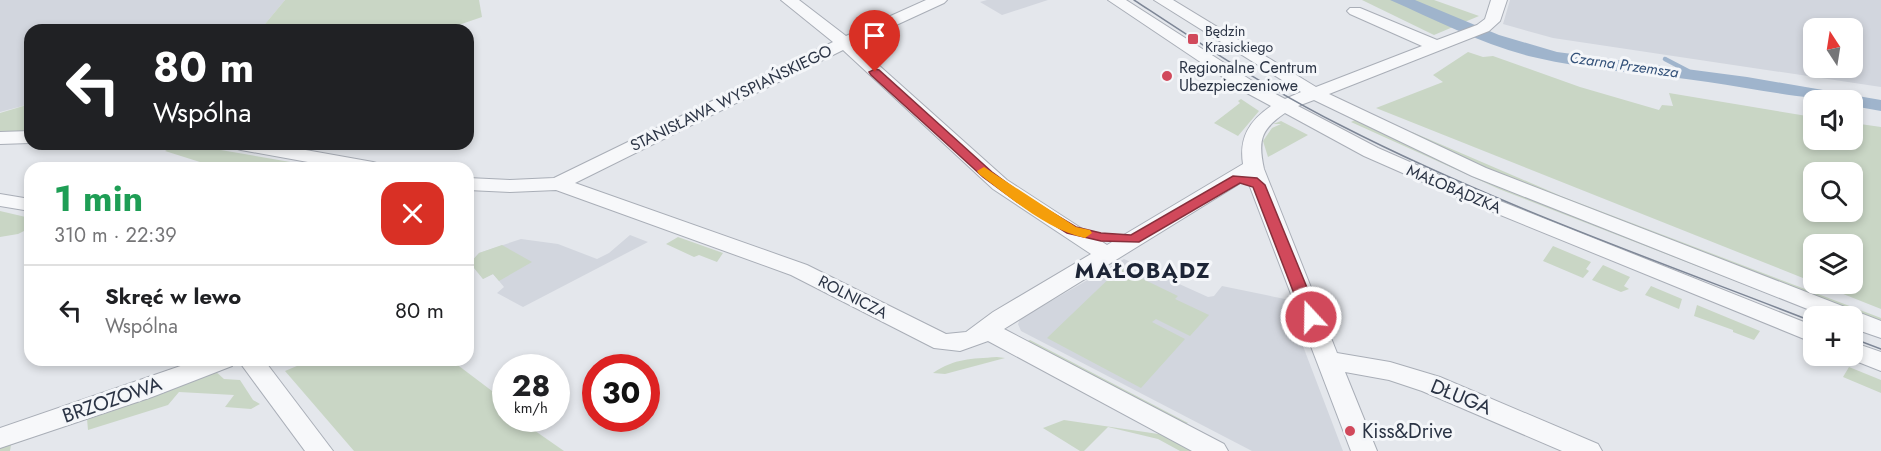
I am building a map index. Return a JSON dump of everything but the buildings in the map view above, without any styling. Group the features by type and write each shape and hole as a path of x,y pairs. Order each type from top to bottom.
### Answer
{"street":[{"path":"789,0 844,44 988,174 1022,200 1108,255"},
{"name":"STANISŁAWA WYSPIAŃSKIEGO","path":"558,184 939,0"},
{"name":"MAŁOBĄDZKA","path":"1116,0 1226,73 1368,151 1415,173 1803,331"},
{"name":"MAŁOBĄDZKA","path":"1162,0 1314,93 1479,172 1821,306"},
{"path":"1364,451 1250,177 1250,142 1259,123 1283,106 1475,31 1492,21 1499,0"},
{"path":"1354,11 1437,46"},
{"path":"0,138 24,137"},
{"path":"274,150 340,162"},
{"name":"ROLNICZA","path":"474,183 510,186 558,184 799,270 942,342 968,342 1001,318 1134,239 1250,177"},
{"path":"0,200 24,203"},
{"path":"1072,230 1101,237 1134,239"},
{"path":"1863,323 1881,330"},
{"path":"987,330 1215,451"},
{"path":"1863,355 1881,362"},
{"name":"DŁUGA","path":"1328,360 1390,371 1431,384 1589,451"},
{"name":"BRZOZOWA","path":"0,438 207,366"},
{"path":"255,366 321,451"}],"shaded area":[{"path":"0,0 285,0 265,24 24,24 24,106 0,112"},
{"path":"1048,0 1002,15 980,2"},
{"path":"1510,0 1881,0 1881,87 1821,78 1863,78 1863,18 1803,18 1803,75 1553,38 1503,24"},
{"path":"630,235 648,242 523,307 497,293 504,287 493,274 483,279 474,268 474,259 479,253 521,239 558,244 597,259 609,253"},
{"path":"1124,259 1208,297 1214,296 1222,286 1285,299 1343,451 1252,451 1021,331 1018,324 1020,319"}],"green space":[{"path":"285,0 479,0 482,17 462,24 265,24"},
{"path":"1362,0 1434,0 1479,16 1434,35"},
{"path":"1468,52 1483,57 1493,56 1580,87 1659,110 1662,105 1673,106 1669,93 1803,115 1803,150 1863,150 1863,124 1881,127 1881,309 1843,294 1863,294 1863,234 1803,234 1803,278 1376,108 1443,82 1433,75"},
{"path":"1241,99 1259,111 1238,136 1214,123 1240,103 1238,101"},
{"path":"24,106 24,131 0,133 0,113"},
{"path":"1355,120 1530,198 1805,306 1803,307 1499,189 1351,122"},
{"path":"1281,121 1308,135 1268,157 1263,141 1272,128 1281,124 1273,124"},
{"path":"1412,132 1561,196 1803,288 1803,293 1485,169 1409,134"},
{"path":"221,150 290,162 200,162 165,151"},
{"path":"0,211 24,217 24,231 0,237"},
{"path":"678,237 723,253 717,262 699,255 694,257 666,244"},
{"path":"502,245 532,262 499,281 493,274 483,279 474,268 474,259 479,253"},
{"path":"1553,246 1591,262 1586,269 1589,271 1583,278 1543,261"},
{"path":"1603,265 1630,277 1624,286 1629,289 1621,292 1592,280"},
{"path":"1120,268 1178,296 1175,299 1209,315 1190,336 1156,319 1152,322 1185,339 1141,388 1047,338"},
{"path":"1651,286 1682,299 1679,309 1645,295"},
{"path":"1806,294 1818,294 1850,306 1837,306"},
{"path":"1697,305 1760,331 1754,340 1694,316"},
{"path":"1863,311 1881,318 1881,323 1863,316"},
{"path":"1030,340 1188,423 1184,425 1025,342"},
{"path":"1005,358 945,374 933,373 956,362"},
{"path":"297,366 459,366 492,391 492,432 537,432 564,451 354,451 285,371"},
{"path":"1849,367 1881,380 1881,393 1843,377"},
{"path":"214,370 224,379 240,380 253,400 260,404 251,409 225,407 234,395 179,392 168,405 88,430 87,419 11,445 10,451 0,451 0,442"},
{"path":"1064,420 1165,435 1196,451 1180,451 1158,439 1108,427 1084,451 1080,451 1043,428"}],"water":[{"name":"Czarna Przemsza","path":"1390,0 1415,0 1499,35 1557,52 1747,77 1823,90 1803,90 1803,97 1577,66 1514,52 1478,39"},
{"path":"1863,97 1881,100 1881,111 1863,108"}],"waterway":[{"name":"Czarna Przemsza","path":"1665,59 1688,71"}],"tram line":[{"path":"1134,0 1235,66 1340,125 1397,153 1574,230 1803,318"},
{"path":"1863,342 1881,349"}],"slow traffic":[{"path":"984,171 1022,200 1072,230 1085,233"}],"place":[{"name":"Będzin Krasickiego","path":"1193,39"},
{"name":"Regionalne Centrum Ubezpieczeniowe","path":"1167,76"},
{"name":"Kiss&Drive","path":"1350,431"}],"district":[{"name":"MAŁOBĄDZ","path":"1143,270"}],"route":[{"path":"875,72 988,174 1022,200 1072,230 1101,237 1134,239 1238,178 1252,181 1259,185 1311,317"}]}
